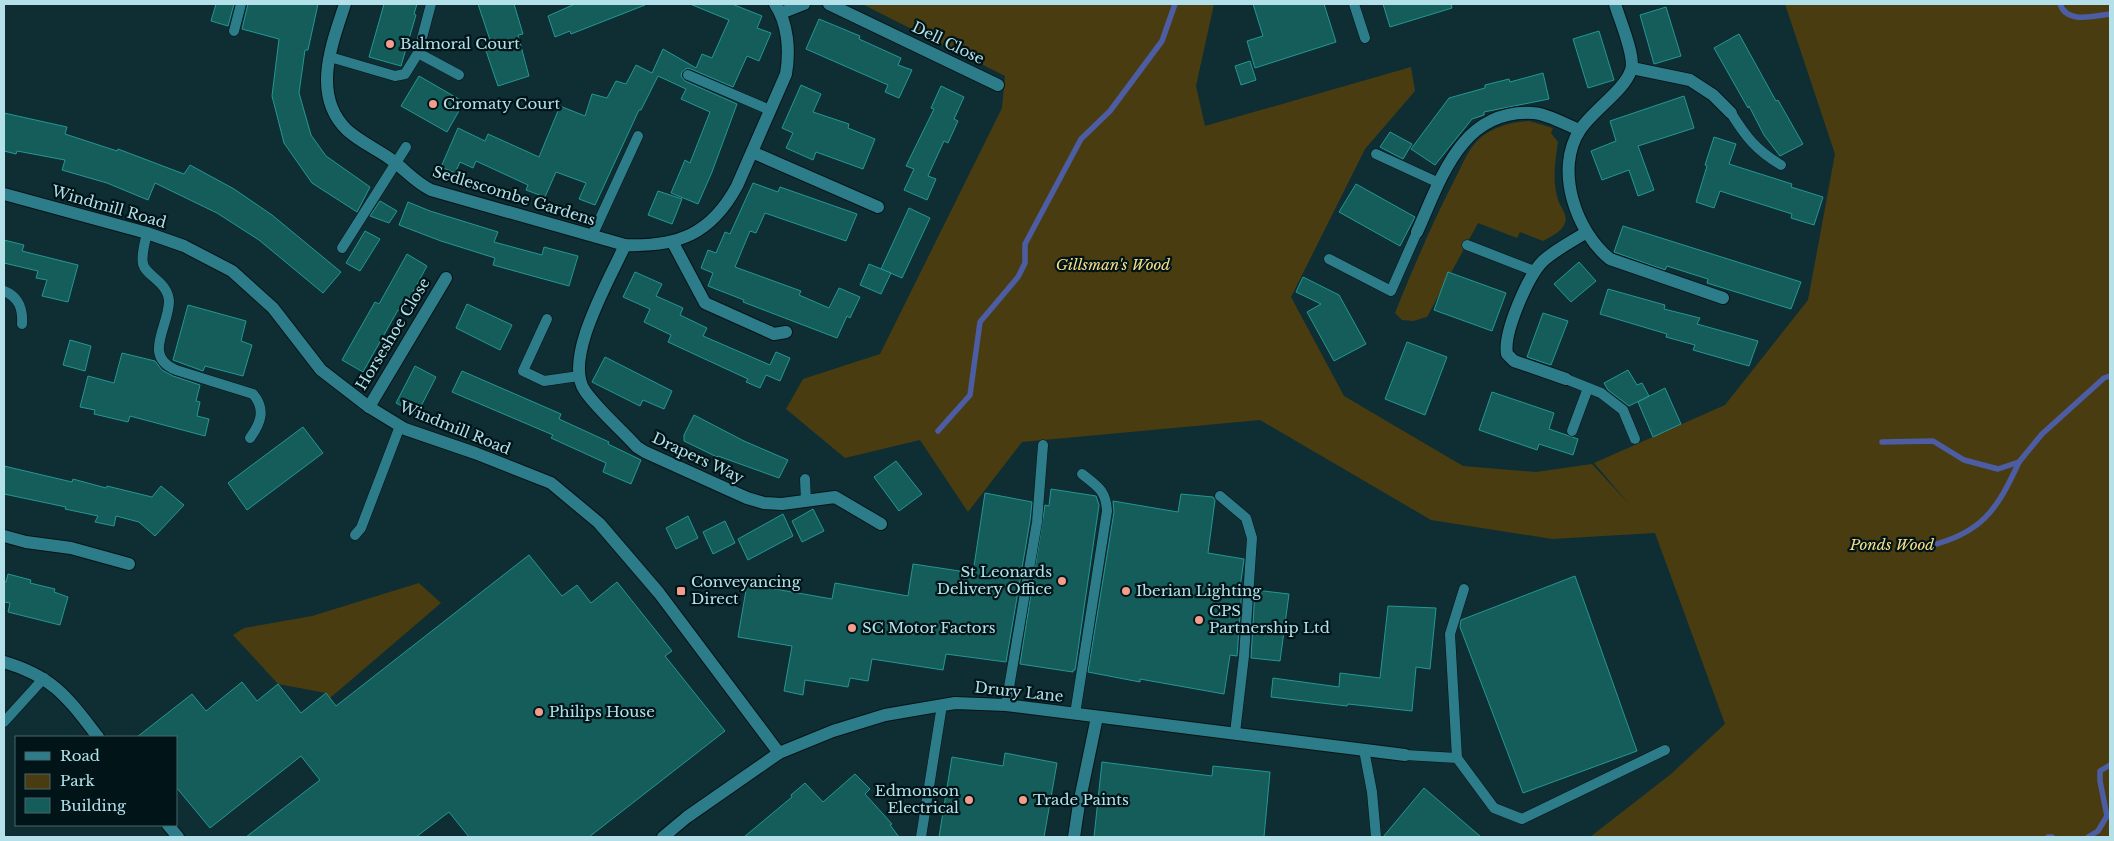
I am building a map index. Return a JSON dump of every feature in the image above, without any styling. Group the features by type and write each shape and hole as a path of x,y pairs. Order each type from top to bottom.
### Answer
{"street":[{"name":"Sedlescombe Gardens","path":"346,4 326,76 327,95 335,114 347,130 396,163 417,183 432,190 625,245 650,246 673,243 711,222 728,204 786,74 788,62 787,39 778,8"},
{"path":"778,8 804,4"},
{"name":"Dell Close","path":"829,4 998,85"},
{"path":"1615,4 1631,57 1632,68 1626,79 1579,130 1568,156 1569,186 1585,233 1600,252 1610,259 1723,298"},
{"path":"1632,68 1690,80 1713,95 1731,113"},
{"path":"1417,232 1439,183 1459,146 1477,128 1507,115 1535,113 1579,130"},
{"path":"752,152 878,207"},
{"name":"Windmill Road","path":"4,194 147,233 184,246 232,271 273,308 321,370 369,408 400,426 551,483 599,523 658,593 778,753"},
{"path":"1566,379 1514,360 1506,351 1507,339 1534,271 1544,260 1585,233"},
{"path":"673,243 705,303 774,334 786,332"},
{"path":"579,376 579,355 583,337 625,245"},
{"name":"Horseshoe Close","path":"369,408 446,278"},
{"name":"Drapers Way","path":"579,376 584,390 637,447 645,452 747,498 782,504 834,497 881,524"},
{"path":"4,536 26,542 71,548 129,564"},
{"path":"4,662 44,678 66,696 97,736"},
{"name":"Drury Lane","path":"663,837 687,817 778,753 833,731 885,715 955,703 1006,704 1405,755"},
{"path":"1074,837 1097,717"},
{"path":"169,826 178,837"}],"lane":[{"path":"234,31 241,4"},
{"path":"330,57 395,76 405,74 418,53 431,4"},
{"path":"1354,4 1365,38"},
{"path":"418,53 459,75"},
{"path":"688,75 770,110"},
{"path":"1731,113 1746,137 1761,153 1781,165"},
{"path":"592,236 638,136"},
{"path":"342,248 406,147"},
{"path":"1376,154 1439,183"},
{"path":"1330,259 1391,290 1417,232"},
{"path":"147,233 142,261 143,267 158,279 169,300 168,314 160,339 159,355 161,361 176,370 253,394 261,407 260,420 250,438"},
{"path":"1467,245 1534,271"},
{"path":"4,291 20,303 23,314 22,324"},
{"path":"547,319 522,371 544,381 579,376"},
{"path":"1566,379 1601,393 1623,410 1635,439"},
{"path":"1572,431 1588,388"},
{"path":"354,535 361,528 400,426"},
{"path":"1006,704 1037,522 1043,445"},
{"path":"1075,714 1107,511 1106,498 1100,489 1082,474"},
{"path":"805,479 806,501"},
{"path":"1220,496 1246,518 1252,538 1244,656 1234,733"},
{"path":"1464,589 1450,634 1457,758 1494,808 1522,819 1665,750"},
{"path":"6,717 44,678"},
{"path":"921,837 942,705"},
{"path":"1364,750 1372,792 1376,837"},
{"path":"1405,755 1457,758"}],"green space":[{"name":"Ponds Wood","path":"862,4 1214,4 1196,86 1205,126 1411,67 1415,91 1365,149 1291,297 1344,396 1463,466 1536,472 1592,464 1630,505 1594,463 1725,405 1808,300 1835,154 1785,4 2110,4 2110,837 1590,837 1671,774 1725,724 1655,533 1552,539 1431,520 1260,420 1022,442 968,512 920,440 845,458 786,409 803,379 880,354 1002,108 1005,76"},
{"path":"1529,121 1553,128 1551,133 1558,142 1555,178 1556,193 1566,218 1562,228 1543,241 1520,232 1517,238 1478,223 1427,317 1413,321 1402,320 1395,313 1449,190 1469,151 1479,139 1496,128"},
{"path":"419,583 441,603 330,698 326,693 278,684 233,635 244,628 312,616"}],"building":[{"path":"216,4 234,4 228,26 211,21"},
{"path":"248,4 318,4 308,50 305,50 299,93 311,135 326,156 370,187 357,212 312,183 284,143 272,96 279,39 242,29"},
{"name":"Balmoral Court","path":"384,4 417,4 414,14 416,15 401,66 369,57"},
{"path":"478,4 514,4 523,34 518,35 529,76 498,86 485,48 492,46"},
{"path":"575,4 645,5 571,34 570,31 555,37 548,16"},
{"path":"690,4 732,4 762,16 757,28 771,33 759,61 747,56 733,87 691,69 687,68 682,72 681,76 685,81 737,104 698,204 671,193 685,160 690,163 710,112 681,99 686,89 658,76 641,110 639,110 595,205 579,199 586,183 556,172 545,197 526,190 528,185 476,161 473,168 460,162 455,173 441,167 458,128 485,141 488,134 539,157 560,106 585,116 592,94 607,98 616,81 626,84 636,65 652,73 663,49 696,68 702,54 712,58 729,20"},
{"path":"1253,4 1324,4 1336,42 1255,68 1247,41 1263,36"},
{"path":"1383,4 1451,4 1452,8 1390,27"},
{"path":"1666,7 1681,56 1654,64 1640,15"},
{"path":"819,19 860,36 859,39 901,58 898,65 912,70 899,98 885,92 888,85 806,49"},
{"path":"1599,31 1614,80 1588,88 1573,39"},
{"path":"1739,34 1776,101 1778,100 1803,144 1780,156 1764,135 1714,48"},
{"path":"1250,61 1256,80 1241,85 1235,66"},
{"path":"1543,73 1549,99 1484,112 1484,115 1472,119 1435,165 1411,149 1449,98 1485,88 1485,85 1509,79 1510,82"},
{"name":"Cromaty Court","path":"419,76 464,102 447,132 401,106"},
{"path":"801,85 821,94 813,112 849,124 848,128 875,139 863,169 816,152 813,160 786,148 793,133 782,128"},
{"path":"941,86 964,97 954,119 958,121 948,143 944,141 928,176 936,179 927,200 904,190 914,169 906,166 934,109 931,108"},
{"path":"1684,96 1694,128 1638,146 1654,190 1638,196 1629,170 1602,180 1591,151 1616,141 1610,121"},
{"path":"4,113 67,127 65,134 117,151 118,149 184,174 190,165 234,189 272,215 341,272 323,293 259,240 217,213 155,183 148,200 107,183 62,170 65,160 17,151 16,154 4,151"},
{"path":"1390,132 1412,144 1403,159 1380,147"},
{"path":"1714,137 1736,144 1729,164 1792,184 1791,187 1823,197 1814,225 1791,218 1792,214 1720,191 1714,208 1696,202"},
{"path":"753,183 778,192 780,187 857,214 846,241 765,213 756,233 750,231 735,267 801,291 799,295 829,308 839,288 860,297 850,318 847,316 837,338 743,302 744,300 708,286 713,273 701,268 708,250 716,253 725,232 730,234"},
{"path":"1356,184 1415,217 1400,246 1339,212"},
{"path":"658,191 682,199 672,224 648,215"},
{"path":"380,201 397,211 389,223 370,216"},
{"path":"408,202 430,211 498,232 494,242 542,255 544,247 578,256 569,286 493,265 495,258 399,225"},
{"path":"909,208 930,218 902,278 881,269"},
{"path":"1623,226 1801,282 1791,309 1707,283 1708,279 1667,266 1665,270 1614,252"},
{"path":"365,231 380,239 360,271 346,263"},
{"path":"4,240 24,245 22,251 78,265 68,302 42,296 47,280 36,278 38,271 4,263"},
{"path":"407,254 427,266 402,312 398,310 363,372 342,360 375,302 379,304"},
{"path":"1579,262 1596,281 1571,302 1554,284"},
{"path":"869,264 891,273 881,294 860,285"},
{"path":"635,272 662,284 656,296 683,308 680,315 707,328 703,336 770,365 776,352 790,358 780,381 766,375 760,388 746,382 748,379 668,342 671,335 644,322 650,309 623,297"},
{"path":"1448,272 1506,293 1492,331 1434,310"},
{"path":"1303,277 1339,295 1366,344 1334,361 1307,312 1321,304 1296,292"},
{"path":"1608,289 1665,305 1664,309 1700,318 1697,324 1758,341 1749,366 1693,350 1695,345 1666,337 1667,334 1600,314"},
{"path":"467,304 512,325 500,350 456,328"},
{"path":"188,305 246,321 241,341 252,345 243,376 205,366 203,371 173,360"},
{"path":"1543,313 1568,321 1551,365 1527,357"},
{"path":"70,340 91,346 85,371 63,365"},
{"path":"1407,342 1447,357 1425,415 1385,399"},
{"path":"122,353 155,361 162,370 173,376 200,385 196,401 200,402 197,416 209,419 205,436 130,416 128,422 94,414 95,410 80,407 88,376 114,383"},
{"path":"605,357 672,391 664,409 643,400 640,406 592,382"},
{"path":"415,366 436,377 417,414 396,403"},
{"path":"1628,370 1637,385 1642,383 1649,396 1629,406 1608,390 1604,383"},
{"path":"462,371 561,414 559,419 609,442 608,444 641,460 631,484 603,472 606,463 551,438 553,435 452,392"},
{"path":"1665,388 1681,424 1653,437 1638,402"},
{"path":"1492,392 1554,413 1549,429 1578,439 1573,455 1539,444 1537,450 1479,430"},
{"path":"694,415 744,441 788,460 779,478 717,457 684,441 684,435"},
{"path":"303,427 323,453 247,510 228,483"},
{"path":"896,461 922,494 899,511 874,477"},
{"path":"4,466 72,482 73,479 152,497 161,486 184,505 155,536 139,522 116,516 114,526 95,522 98,516 4,494"},
{"name":"St Leonards Delivery Office","path":"1051,489 1096,496 1099,505 1075,670 1073,672 1020,664 1045,505 1049,506"},
{"path":"985,493 1032,502 1006,662 946,654 943,670 872,659 868,681 850,678 848,687 805,680 803,695 784,691 792,646 738,637 747,584 832,599 835,583 908,596 913,564 973,573"},
{"path":"1181,494 1213,497 1215,500 1208,553 1244,559 1240,588 1242,588 1237,656 1230,655 1224,694 1140,679 1140,682 1088,672 1114,512 1113,501 1178,512"},
{"path":"813,509 824,531 802,542 792,521"},
{"path":"783,514 793,536 748,560 738,539"},
{"path":"688,516 698,538 676,549 666,528"},
{"path":"725,521 735,543 713,554 703,532"},
{"name":"Philips House","path":"529,555 562,596 577,585 591,603 617,582 672,651 665,656 725,731 589,837 469,837 449,812 416,837 246,837 320,780 301,756 210,828 178,789 178,736 138,736 192,694 206,711 242,682 257,701 278,684 301,713 326,693 336,706"},
{"path":"8,574 31,580 30,583 55,589 54,592 68,597 60,625 8,612 10,603 4,602 4,581 6,582"},
{"path":"1575,576 1637,751 1523,793 1460,627 1461,620"},
{"path":"1255,590 1289,594 1280,661 1251,658"},
{"path":"1388,606 1436,608 1430,669 1416,667 1412,711 1271,697 1273,678 1339,687 1340,673 1380,678"},
{"path":"1005,753 1057,763 1044,837 939,837 952,757 1003,766"},
{"path":"1102,762 1212,776 1213,766 1270,772 1264,837 1094,837"},
{"path":"855,774 870,789 865,794 892,824 890,825 899,837 744,837 792,797 791,795 805,783 823,802"},
{"path":"1424,788 1481,837 1383,837"}],"waterway":[{"path":"938,431 970,395 980,322 1018,277 1025,263 1025,244 1081,139 1110,111 1162,41 1175,4"},
{"path":"2060,4 2063,10 2074,16 2089,17 2110,14"},
{"path":"1882,442 1933,441 1964,460 1998,469 2019,462 2042,434 2104,378 2110,376"},
{"path":"1929,546 1962,534 1986,517 2003,494 2019,462"},
{"path":"2088,837 2098,831 2107,816 2100,781 2100,771 2110,765"}],"place":[{"name":"Balmoral Court","path":"390,44"},
{"name":"Cromaty Court","path":"433,104"},
{"name":"St Leonards Delivery Office","path":"1062,581"},
{"name":"Conveyancing Direct","path":"681,591"},
{"name":"Iberian Lighting","path":"1126,591"},
{"name":"CPS Partnership Ltd","path":"1199,620"},
{"name":"SC Motor Factors","path":"852,628"},
{"name":"Philips House","path":"539,712"},
{"name":"Edmonson Electrical","path":"969,800"},
{"name":"Trade Paints","path":"1023,800"}],"park label":[{"name":"Gillsman's Wood","path":"1113,265"}]}
